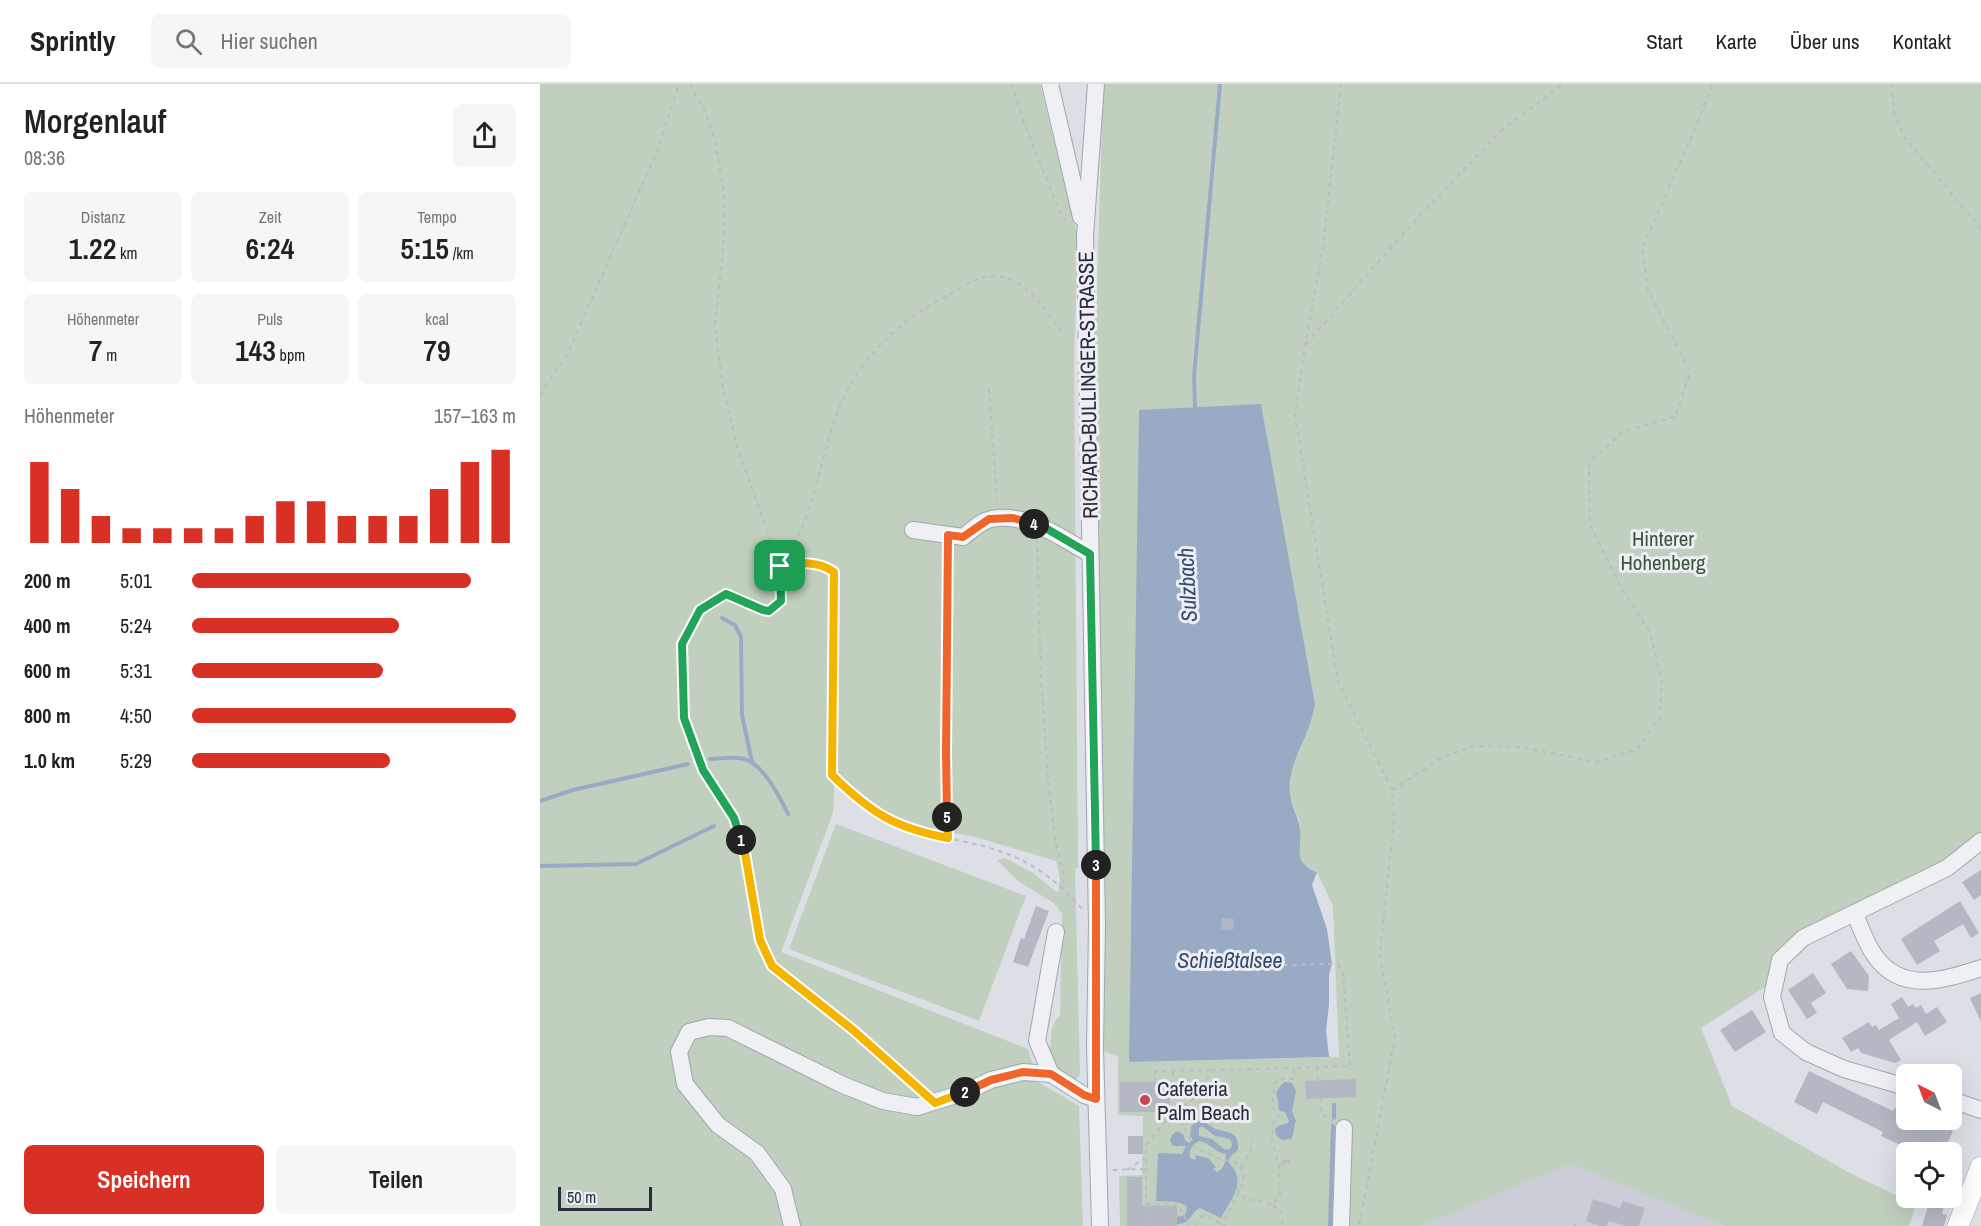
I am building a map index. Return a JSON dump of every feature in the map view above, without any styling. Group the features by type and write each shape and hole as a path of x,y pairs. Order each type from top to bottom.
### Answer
{"main road":[{"path":"1958,1226 1981,1167"}],"street":[{"path":"1050,84 1085,236"},
{"name":"RICHARD-BULLINGER-STRASSE","path":"1096,84 1085,236 1097,926 1095,1047 1100,1226"},
{"path":"913,530 963,537 989,519 1013,518 1037,525 1090,554"},
{"path":"1896,1084 1844,1069 1806,1052 1782,1033 1772,997 1780,960 1803,938 1947,868 1981,841"},
{"path":"1855,914 1875,956 1888,970 1904,978 1925,982 1981,969"},
{"path":"1051,1074 1037,1041 1056,932"},
{"path":"792,1226 783,1189 757,1154 718,1125 685,1084 679,1052 689,1032 709,1027 728,1028 843,1085 883,1101 917,1107 935,1103 1023,1072 1051,1074 1084,1095 1096,1099"},
{"path":"1962,1103 1981,1110"},
{"path":"1341,1226 1344,1128"}],"path":[{"path":"540,395 567,356 658,150 678,84"},
{"path":"690,84 705,112 715,140 724,193 723,251 715,324 722,383 738,450 780,566 781,601 769,611 726,594 700,610 682,644 684,718 703,770 734,818 745,853 760,940 772,966 853,1030 935,1103"},
{"path":"1012,84 1024,123 1062,217 1085,236"},
{"path":"1341,84 1323,248 1295,415 1338,681 1392,790 1394,819 1380,954 1395,1038 1359,1226"},
{"path":"1305,346 1411,225 1502,130 1563,84"},
{"path":"1392,790 1443,757 1474,746 1521,747 1596,762 1636,750 1660,717 1662,681 1650,633 1620,585 1590,525 1589,463 1624,431 1675,417 1683,394 1690,372 1648,290 1642,248 1713,84"},
{"path":"1892,84 1894,112 1905,138 1981,231"},
{"path":"780,566 799,535 836,419 851,384 877,347 927,307 978,279 998,275 1016,281 1036,299 1062,332"},
{"path":"989,388 998,519"},
{"path":"1037,525 1041,678 1048,779 1064,889"},
{"path":"948,535 946,752 948,838"},
{"path":"780,566 805,562 824,565 834,572 832,775 856,798 890,821 918,833 1005,852 1040,869 1064,889 1097,926"},
{"path":"1155,1082 1155,1071 1350,1066 1343,971 1338,965 1332,964 1280,965"},
{"path":"1318,1067 1318,1081"},
{"path":"1273,1205 1280,1196 1279,1166 1272,1142 1273,1124 1279,1116 1272,1107 1275,1084 1278,1079 1294,1079 1294,1068"},
{"path":"1146,1226 1146,1145 1175,1113 1192,1099 1214,1070"},
{"path":"1173,1071 1171,1087 1180,1101 1181,1108"},
{"path":"1320,1098 1322,1114 1344,1128"},
{"path":"1175,1113 1195,1148 1223,1160 1232,1161 1241,1167 1244,1173 1240,1192 1224,1225 1202,1216 1196,1226"},
{"path":"1241,1167 1251,1150 1253,1141"},
{"path":"1127,1170 1146,1158"},
{"path":"1279,1166 1286,1165 1288,1163 1288,1160 1286,1159 1284,1161 1283,1162 1285,1164 1288,1163 1288,1161 1284,1161 1285,1164 1286,1162"},
{"path":"1098,1171 1146,1169"},
{"path":"1237,1188 1245,1200 1273,1205 1281,1212 1283,1226"},
{"path":"1146,1204 1179,1204 1189,1226"}],"shaded area":[{"path":"1570,1164 1724,1226 1422,1226"}],"green space":[{"path":"540,84 1040,84 1078,238 1074,358 1078,868 1075,868 1080,1075 1074,1081 1058,1068 1052,1059 1050,1046 1052,1028 1060,1015 1062,914 1055,904 1018,881 997,860 1005,858 1033,873 1058,893 1060,879 1056,861 975,837 908,824 870,802 835,773 833,813 781,952 1028,1049 1038,1082 1079,1106 1083,1226 540,1226"},
{"name":"Hinterer Hohenberg","path":"1103,84 1981,84 1981,832 1942,862 1772,959 1765,987 1701,1028 1732,1106 1848,1172 1896,1195 1896,1208 1915,1208 1909,1226 1724,1226 1570,1164 1422,1226 1120,1226 1119,1176 1142,1175 1143,1116 1118,1115 1118,1057 1099,1049 1095,359","holes":["1260,404 1315,704 1291,770 1290,796 1299,820 1299,855 1303,864 1317,872 1333,906 1339,1057 1130,1062","1356,1080 1356,1097 1306,1098 1305,1082"]},
{"path":"836,824 1026,896 979,1021 789,949"}],"water":[{"name":"Schießtalsee","path":"1261,404 1315,704 1309,727 1293,767 1290,793 1299,825 1301,860 1317,872 1312,885 1327,929 1332,964 1329,975 1326,1030 1329,1057 1129,1062 1139,410"},
{"path":"1285,1082 1292,1083 1296,1091 1292,1111 1296,1121 1291,1139 1282,1140 1276,1135 1275,1129 1289,1121 1285,1112 1279,1109 1276,1093"},
{"path":"1201,1121 1231,1133 1236,1138 1238,1150 1230,1157 1229,1163 1237,1177 1236,1190 1221,1218 1200,1208 1188,1220 1177,1224 1177,1217 1185,1215 1187,1207 1177,1202 1156,1201 1158,1153 1182,1154 1186,1146 1173,1146 1170,1140 1172,1135 1177,1131 1183,1134 1189,1143 1193,1140 1190,1136 1191,1127 1195,1122","holes":["1202,1126 1215,1136 1231,1140 1230,1149 1225,1150 1212,1139 1199,1136 1199,1128","1199,1141 1226,1154 1222,1169 1217,1172 1213,1169 1216,1167 1208,1158 1195,1155 1196,1160 1190,1158 1191,1148"]}],"building":[{"path":"1981,870 1981,895 1974,900 1962,882"},
{"path":"1960,901 1979,933 1971,938 1963,924 1934,941 1940,951 1917,965 1901,939"},
{"path":"1036,906 1049,911 1028,967 1013,962"},
{"path":"1222,918 1234,919 1233,930 1221,929"},
{"path":"1851,951 1869,976 1868,991 1847,989 1831,964"},
{"path":"1813,973 1826,993 1811,1003 1817,1013 1807,1019 1788,990"},
{"path":"1981,993 1981,1022 1970,998"},
{"path":"1902,997 1908,1007 1913,1004 1916,1008 1921,1005 1926,1014 1937,1007 1947,1022 1925,1036 1917,1022 1889,1040 1901,1060 1895,1063 1861,1053 1858,1048 1851,1052 1842,1038 1869,1022 1872,1027 1876,1025 1879,1030 1899,1018 1891,1004"},
{"path":"1752,1010 1766,1032 1735,1052 1720,1030"},
{"path":"1809,1071 1893,1111 1896,1108 1896,1130 1953,1131 1948,1142 1896,1143 1881,1136 1883,1132 1823,1102 1817,1114 1794,1102"},
{"path":"1356,1079 1356,1097 1306,1099 1305,1081"},
{"name":"Cafeteria Palm Beach","path":"1120,1082 1170,1082 1170,1112 1120,1112"},
{"path":"1128,1136 1143,1136 1143,1154 1128,1154"},
{"path":"1127,1177 1142,1177 1142,1206 1177,1206 1177,1226 1127,1226"},
{"path":"1593,1199 1620,1208 1623,1201 1645,1208 1639,1226 1626,1226 1609,1221 1607,1226 1600,1226 1586,1221"},
{"path":"1928,1208 1943,1208 1942,1214 1947,1215 1944,1226 1922,1226"}],"waterway":[{"name":"Sulzbach","path":"1195,410 1194,376 1220,84"},
{"path":"722,618 735,625 741,637 742,715 752,762"},
{"path":"710,759 736,758 751,762 770,782 788,814"},
{"path":"540,801 573,790 688,764"},
{"path":"540,866 636,864 714,826"},
{"name":"Sulzbach","path":"1334,1105 1334,1118"},
{"name":"Sulzbach","path":"1330,1226 1333,1126"}],"place":[{"name":"Cafeteria Palm Beach","path":"1145,1100"}],"route":[{"path":"1013,518 1042,526 1090,554 1097,926 1096,1099 1084,1095 1051,1074 1023,1072 991,1080 935,1103 853,1030 772,966 760,940 745,853 734,818 703,770 684,718 682,644 700,610 726,594 769,611 781,601 780,566 805,562 824,565 834,572 832,775 856,798 890,821 918,833 948,838 946,752 948,535 963,537 989,519 1013,518"}]}
